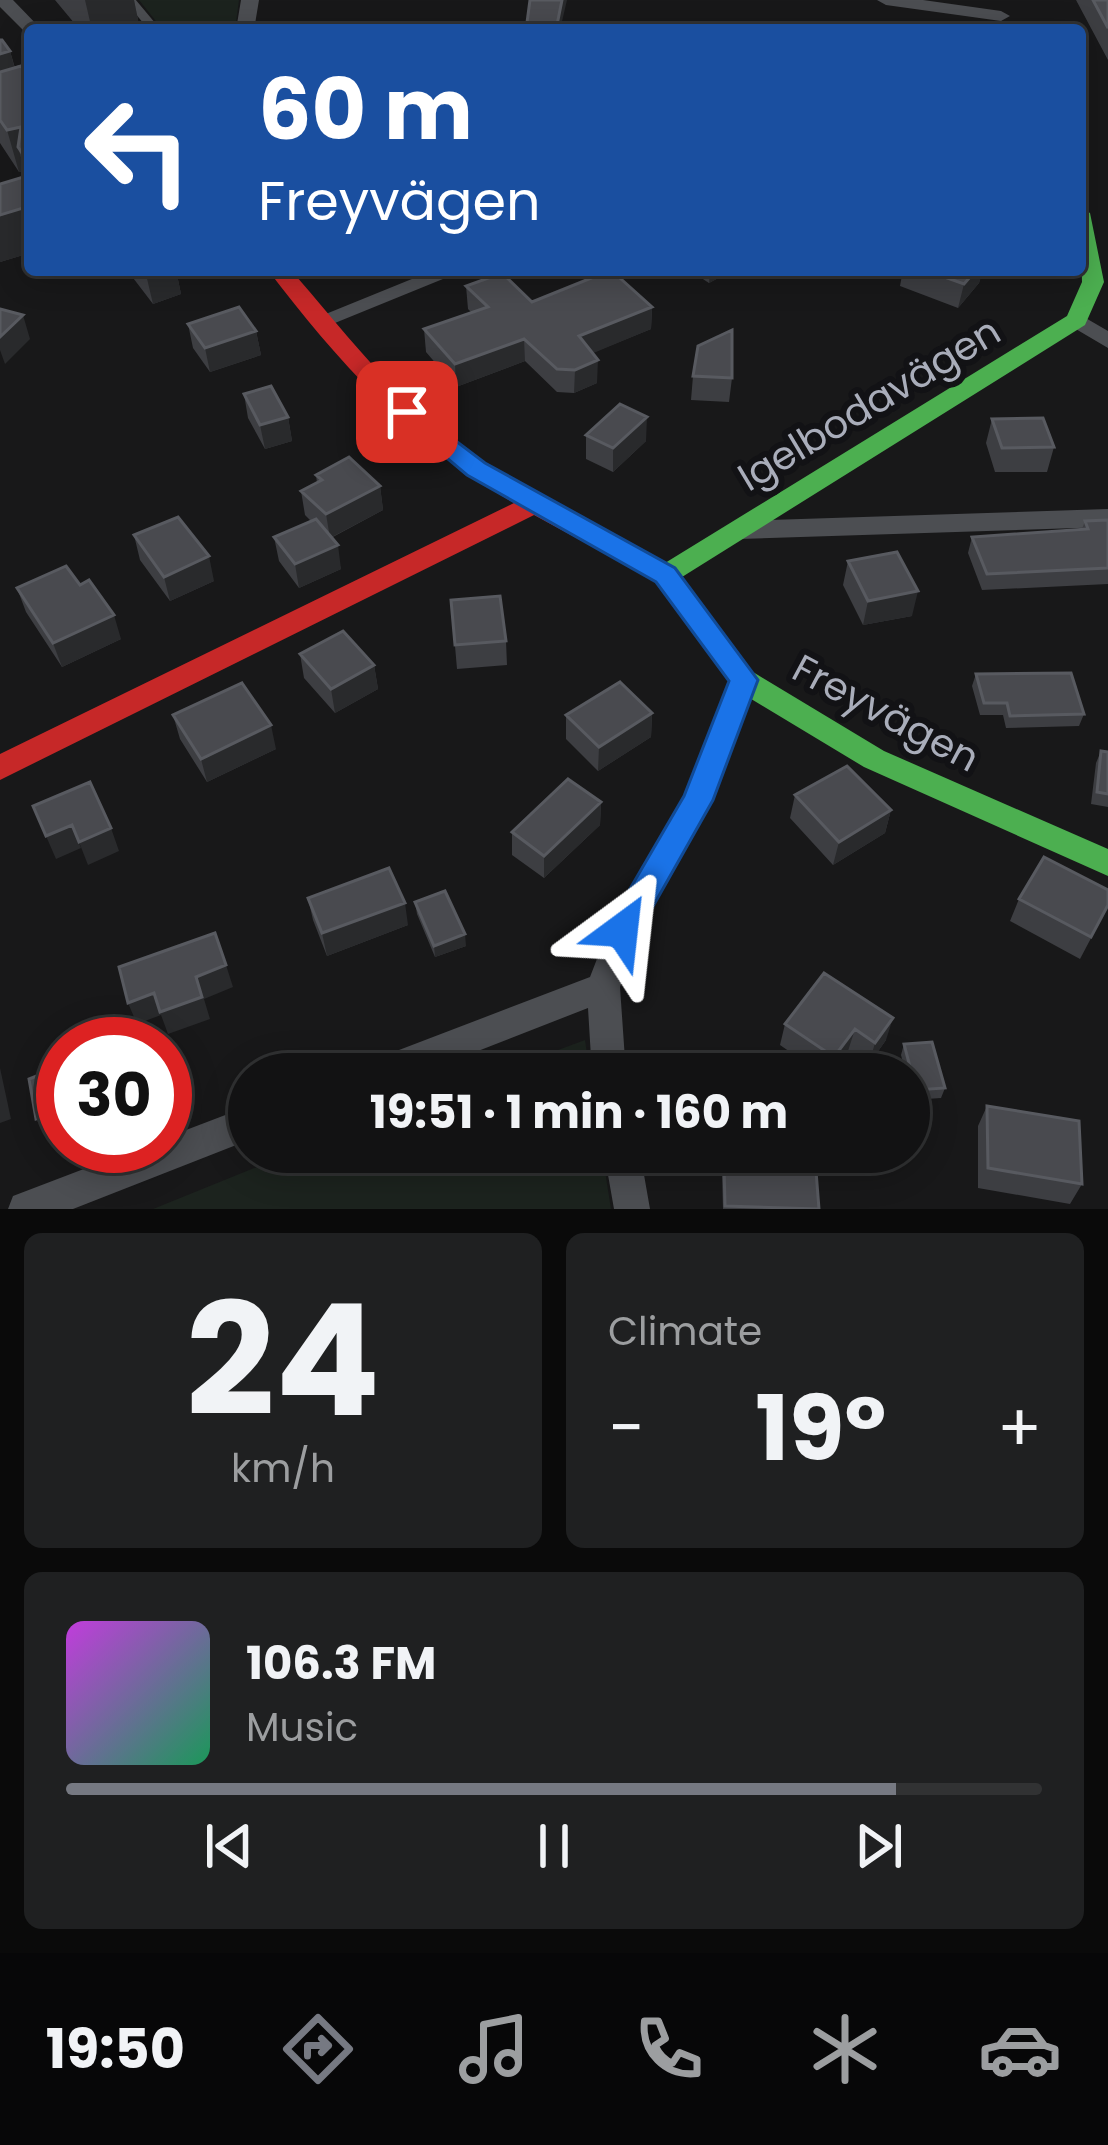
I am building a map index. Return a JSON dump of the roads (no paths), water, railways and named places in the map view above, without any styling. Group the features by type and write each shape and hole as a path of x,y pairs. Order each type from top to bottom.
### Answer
{"street":[{"path":"3,0 17,23"},
{"path":"886,0 1000,15"},
{"path":"1086,237 1094,268 1092,299 1077,320 1108,341"},
{"name":"Freyvägen","path":"284,276 443,445 534,504 666,575 743,680 874,759 1108,863"},
{"path":"322,320 438,276"},
{"name":"Igelbodavägen","path":"666,575 1077,320"},
{"path":"0,768 534,504"},
{"path":"739,530 1108,518"},
{"path":"608,1053 603,987 622,930 698,800 743,680"},
{"path":"432,1053 603,987"},
{"path":"26,1209 228,1131"},
{"path":"626,1173 632,1209"}],"lane":[{"path":"130,0 150,24"}]}
